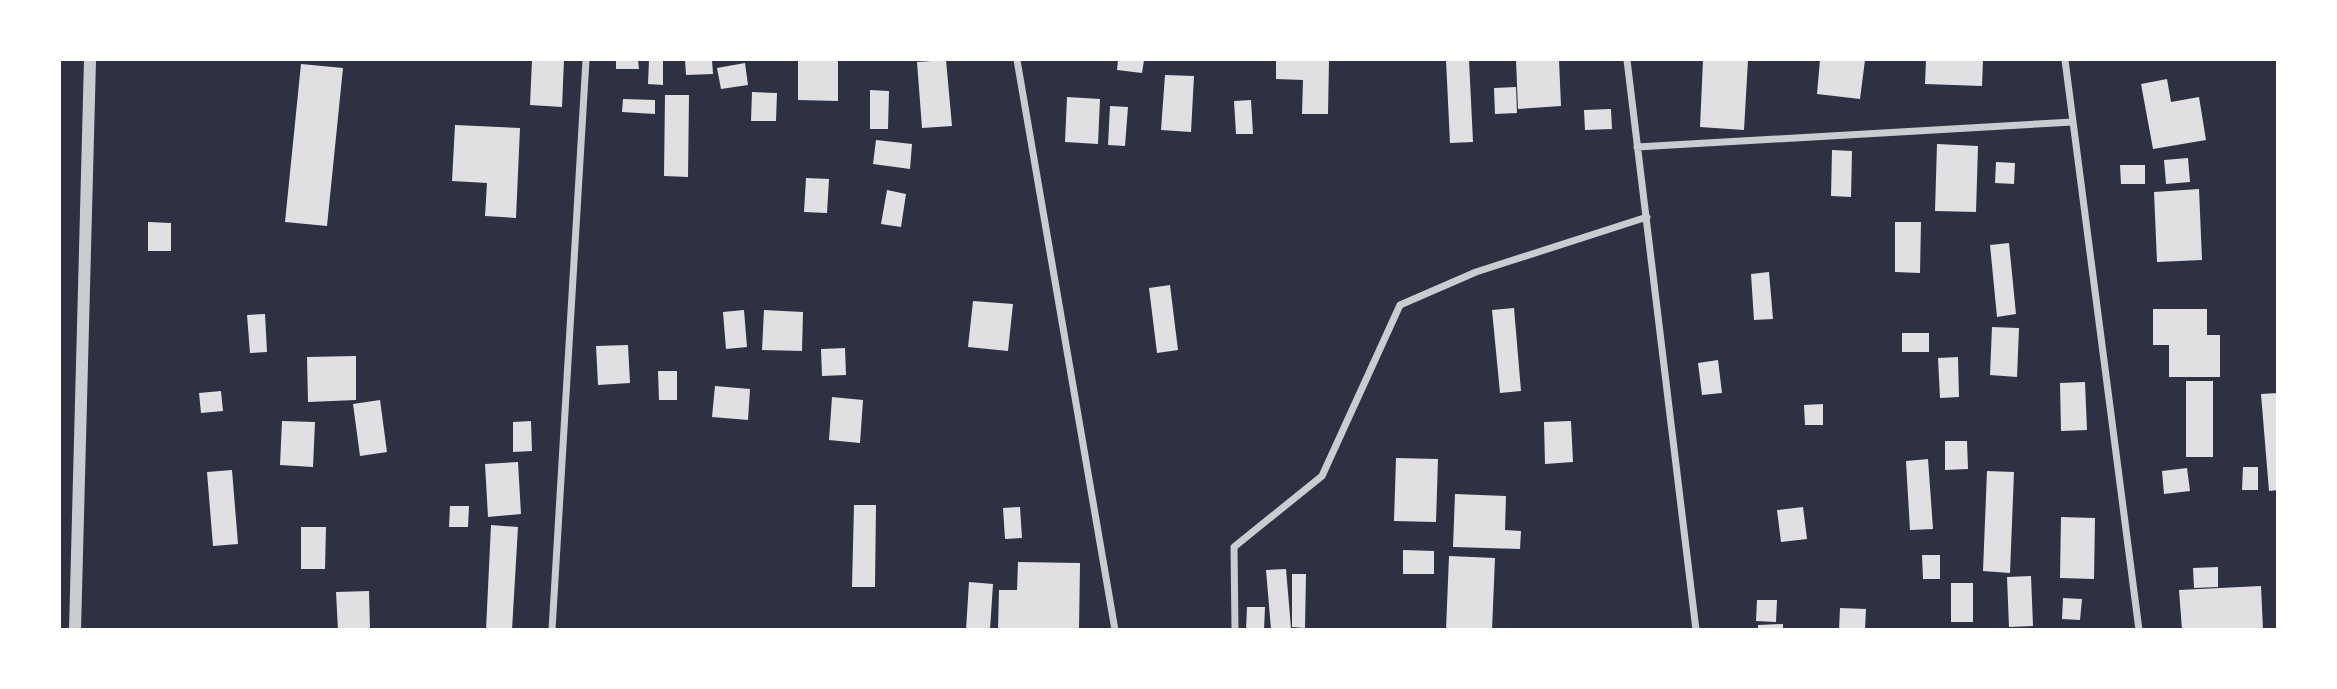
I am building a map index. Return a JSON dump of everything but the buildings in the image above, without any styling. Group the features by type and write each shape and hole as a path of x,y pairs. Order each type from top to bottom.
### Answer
{"street":[{"path":"75,629 90,60"},
{"path":"552,629 586,60"},
{"path":"1017,60 1115,629"},
{"path":"1627,60 1696,629"},
{"path":"2065,60 2139,629"},
{"path":"1637,147 2073,122"},
{"path":"1235,629 1234,547 1322,476 1400,305 1476,272 1647,217"}]}
